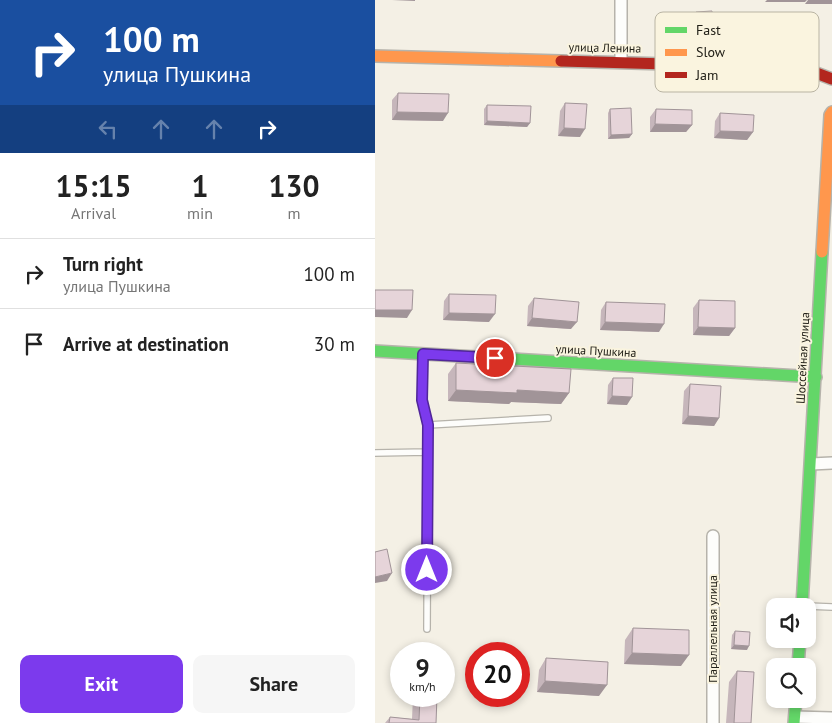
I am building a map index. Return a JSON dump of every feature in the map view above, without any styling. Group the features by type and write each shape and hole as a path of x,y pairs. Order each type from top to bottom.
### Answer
{"street":[{"path":"621,0 621,62"},
{"name":"улица Ленина","path":"375,56 655,63"},
{"name":"улица Ленина","path":"819,74 832,79"},
{"name":"Шоссейная улица","path":"804,598 827,164 830,115 832,112"},
{"name":"улица Пушкина","path":"375,351 816,377"},
{"path":"811,464 832,463"},
{"name":"Параллельная улица","path":"713,536 713,723"},
{"path":"795,720 832,718"}],"lane":[{"path":"423,354 422,400 428,425 427,629"},
{"path":"428,425 548,418"},
{"path":"375,454 427,452"},
{"path":"816,606 832,607"}],"building":[{"path":"398,93 449,94 448,113 397,112"},
{"path":"565,103 587,104 585,129 564,128"},
{"path":"487,105 531,106 530,123 487,121"},
{"path":"631,108 632,134 611,135 610,109"},
{"path":"656,109 692,110 692,125 655,124"},
{"path":"720,113 754,115 753,132 720,131"},
{"path":"375,290 413,290 412,310 375,310"},
{"path":"449,294 496,295 495,314 449,313"},
{"path":"534,298 579,302 577,322 532,318"},
{"path":"699,300 735,301 735,328 698,327"},
{"path":"606,302 665,304 664,324 605,322"},
{"path":"456,363 571,369 569,393 517,390 517,393 456,390"},
{"path":"613,378 633,378 632,397 612,396"},
{"path":"690,384 721,386 719,418 688,416"},
{"path":"387,549 392,573 375,577 375,552"},
{"path":"633,628 689,630 689,655 632,653"},
{"path":"735,631 750,632 749,646 734,645"},
{"path":"546,658 608,662 607,685 545,681"},
{"path":"737,671 754,672 751,723 734,723"},
{"path":"420,707 437,707 436,723 389,723 390,717 419,720"}],"traffic: fast":[{"path":"802,598 822,252"},
{"path":"375,351 816,377"},
{"path":"799,648 799,658"},
{"path":"794,723 795,708"}],"traffic: slow":[{"path":"375,56 561,61"},
{"path":"822,252 830,115 832,112"}],"traffic: jam":[{"path":"561,61 655,64"},
{"path":"819,74 832,79"}],"route":[{"path":"427,570 428,425 422,400 423,354 495,358"}]}
